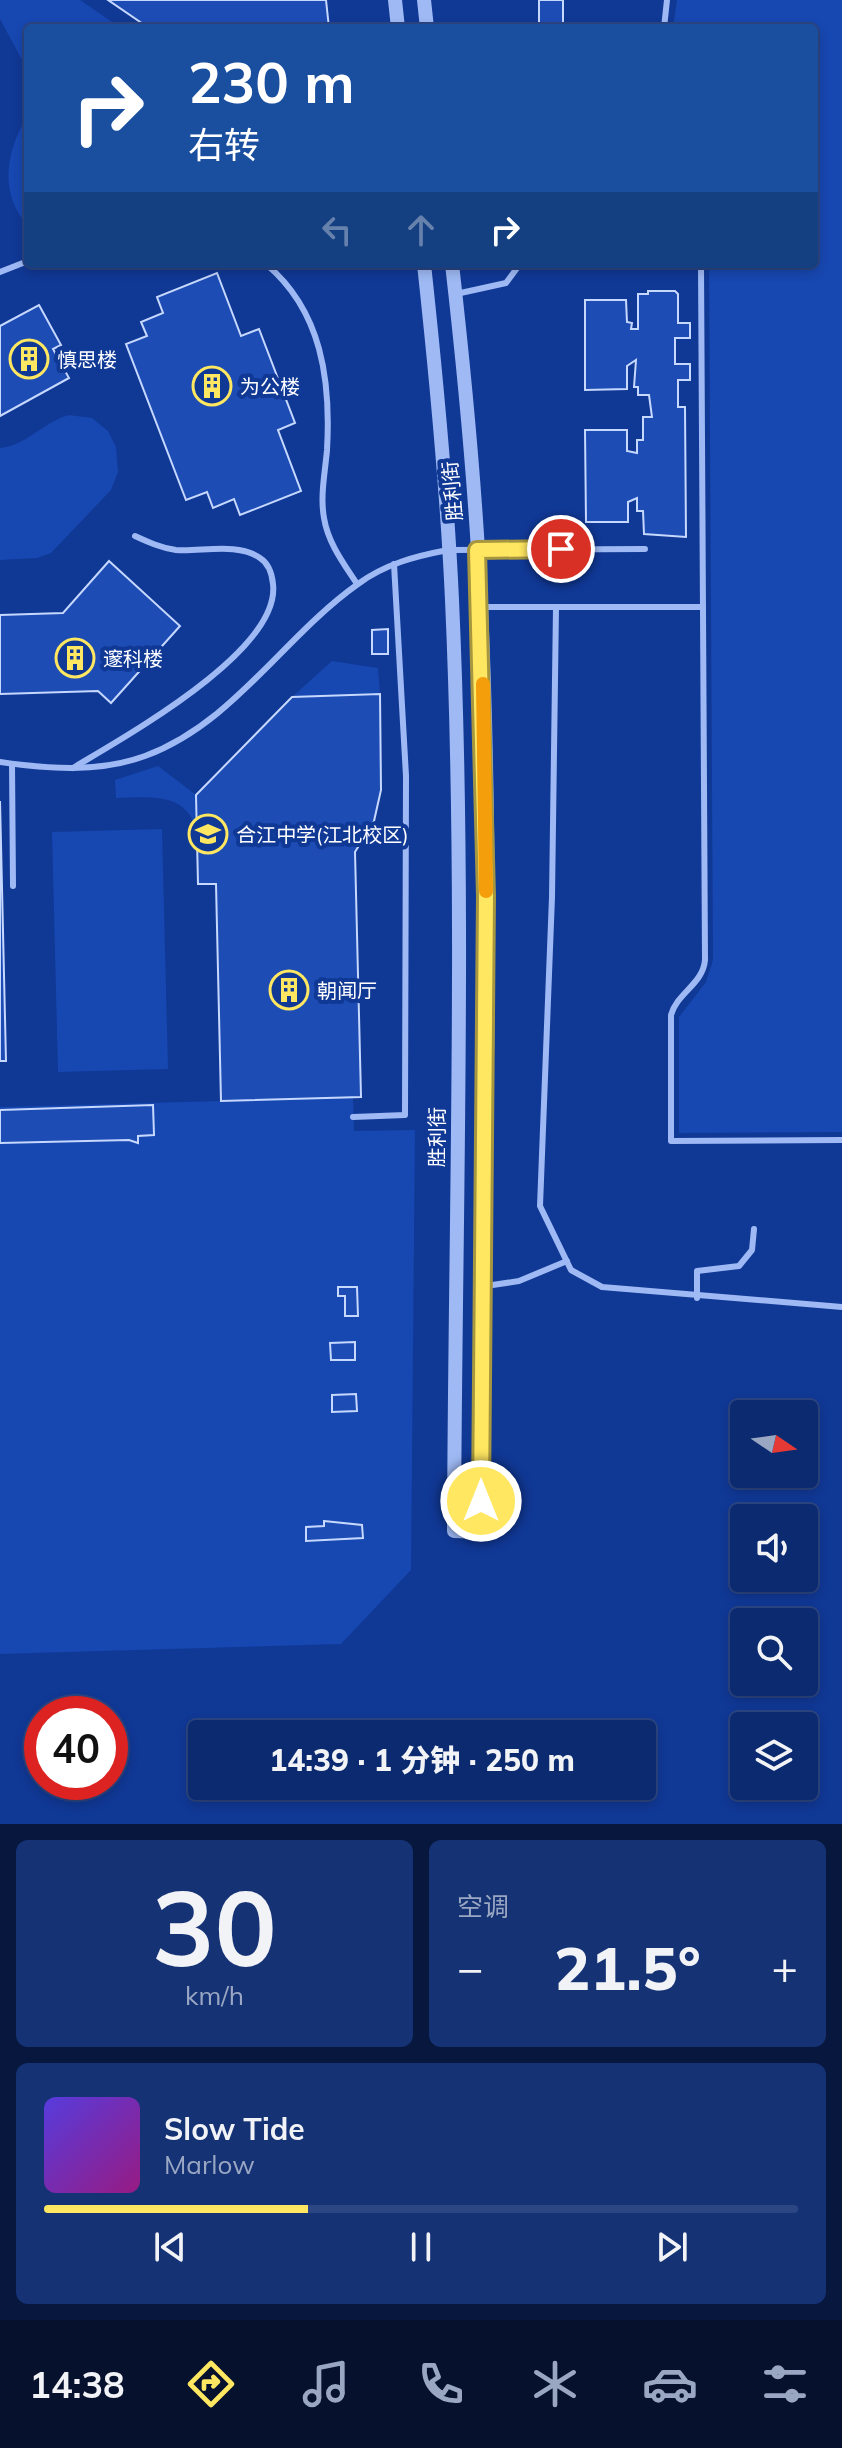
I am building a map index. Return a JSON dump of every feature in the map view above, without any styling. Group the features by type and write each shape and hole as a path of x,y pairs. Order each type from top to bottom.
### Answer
{"street":[{"path":"395,0 398,24"},
{"path":"424,0 427,24"},
{"name":"胜利街","path":"424,268 448,550 457,896 454,1531 481,1532 486,896 481,607 453,268"}],"lane":[{"path":"664,24 667,0"},
{"path":"0,272 24,263"},
{"path":"270,268 297,299 313,326 325,366 329,410 322,496 324,520 332,543 357,584"},
{"path":"456,294 506,283 517,268"},
{"path":"701,268 705,960 699,977 675,1004 671,1015 671,1141 842,1140"},
{"path":"71,769 196,691 254,633 270,610 274,592 272,574 261,558 246,551 161,547 135,536"},
{"path":"0,762 71,769 115,764 179,741 231,704 357,584 394,564 448,550 645,549"},
{"path":"353,1117 405,1115 406,776 394,564"},
{"path":"481,607 703,607"},
{"path":"556,607 552,897 540,1206 571,1270 602,1287 697,1298 842,1307"},
{"path":"12,764 13,886"},
{"path":"697,1298 697,1271 718,1271 739,1266 752,1250 754,1229"},
{"path":"483,1286 519,1281 567,1261"}],"shaded area":[{"path":"0,0 80,0 115,24 24,24 24,64 0,19"},
{"path":"677,0 842,0 842,1132 679,1133 679,1017 706,982 713,960 709,268 818,268 818,24 674,24"},
{"path":"24,122 24,221 13,201 8,174"},
{"path":"69,415 92,418 108,431 116,447 118,472 111,490 51,553 37,558 0,560 0,448 19,443"},
{"path":"332,661 378,668 380,694 292,697"},
{"path":"158,766 196,795 197,835 193,821 177,804 155,798 116,798 115,780"},
{"path":"162,829 168,1069 58,1072 52,832"},
{"path":"356,880 361,1097 353,1097 354,1131 415,1130 411,1570 341,1644 0,1654 0,1107 221,1101 216,884"}],"building":[{"path":"108,0 326,0 329,24 143,24"},
{"path":"539,0 563,0 563,24 539,24"},
{"name":"为公楼","path":"217,273 241,336 259,329 295,423 278,430 301,491 240,515 234,499 213,508 207,492 186,500 126,344 147,336 141,322 163,313 157,297"},
{"path":"648,291 675,291 678,294 678,323 690,323 690,338 675,338 675,364 690,364 690,380 678,380 678,407 685,407 686,537 644,534 643,511 637,511 637,498 628,502 628,522 586,522 585,430 627,430 627,451 637,453 637,440 643,440 643,417 652,417 649,395 638,395 638,387 634,387 636,360 627,366 627,389 585,390 585,300 626,300 627,322 632,323 631,329 638,329 638,294 648,294"},
{"name":"慎思楼","path":"39,305 61,345 53,349 69,378 0,416 0,326"},
{"name":"邃科楼","path":"109,561 180,626 111,703 98,691 0,694 0,615 63,613"},
{"path":"388,629 388,654 372,654 372,630"},
{"name":"朝闻厅","path":"380,694 381,790 374,821 355,852 361,1097 221,1101 216,884 198,884 196,795 292,697"},
{"path":"0,801 6,1061 0,1061"},
{"path":"153,1105 154,1135 138,1136 138,1143 129,1140 0,1143 0,1110"},
{"path":"338,1287 357,1287 358,1316 345,1316 345,1296 338,1296"},
{"path":"355,1342 355,1360 331,1360 330,1343"},
{"path":"356,1394 357,1411 332,1412 332,1395"},
{"path":"324,1521 362,1525 363,1538 306,1541 306,1527 324,1526"}],"slow traffic":[{"path":"483,684 486,891"}],"place":[{"name":"慎思楼","path":"29,359"},
{"name":"为公楼","path":"212,386"},
{"name":"邃科楼","path":"75,658"},
{"name":"合江中学(江北校区)","path":"208,834"},
{"name":"朝闻厅","path":"289,990"}],"route":[{"path":"481,1501 486,896 482,628 477,550 561,549"}]}
